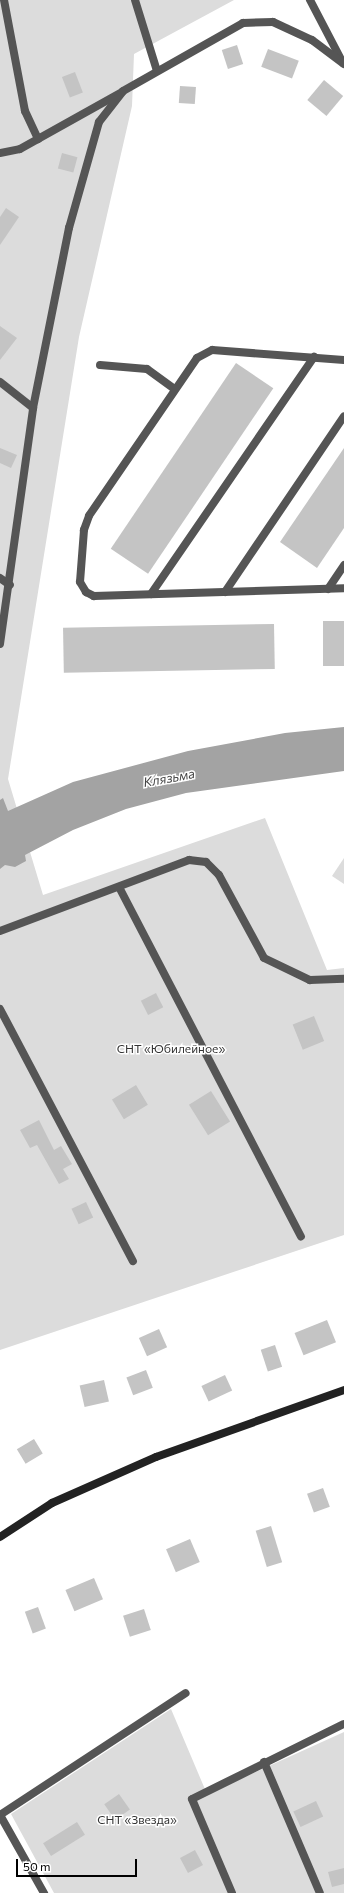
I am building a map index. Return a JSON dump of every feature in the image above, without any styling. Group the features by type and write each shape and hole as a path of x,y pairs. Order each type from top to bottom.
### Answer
{"main road":[{"path":"0,1537 52,1504 156,1457 344,1390"}],"street":[{"path":"4,0 25,111 38,139"},
{"path":"135,0 157,71"},
{"path":"310,0 343,64"},
{"path":"0,153 20,149 243,23 273,22 312,40 343,64"},
{"path":"0,644 10,585 33,408 71,221 99,122 123,91"},
{"path":"344,360 212,350 197,358 89,516 84,530 80,582 86,592 94,596 344,588"},
{"path":"151,594 314,357"},
{"path":"100,365 147,369 175,389"},
{"path":"0,382 33,408"},
{"path":"225,592 344,416"},
{"path":"328,589 344,565"},
{"path":"0,578 10,585"},
{"path":"0,931 190,860 206,862 219,875 264,958 310,980 344,979"},
{"path":"119,887 301,1236"},
{"path":"0,1008 133,1261"},
{"path":"44,1893 0,1815 186,1693"},
{"path":"232,1893 192,1799 264,1762 344,1724"},
{"path":"264,1762 320,1893"}],"green space":[{"name":"СНТ «Юбилейное»","path":"0,0 234,0 134,54 132,106 79,337 8,779 43,895 265,818 327,970 344,968 344,1235 0,1350"},
{"path":"344,858 344,884 332,876"},
{"name":"СНТ «Звезда»","path":"171,1709 207,1794 344,1732 344,1893 54,1893 11,1814"}],"water":[{"name":"Клязьма","path":"344,727 344,771 186,793 126,809 73,830 25,855 26,861 15,867 5,865 0,869 0,800 3,798 8,811 73,782 188,751 285,733"}],"building":[{"path":"237,45 243,64 228,69 222,50"},
{"path":"268,49 299,61 292,79 261,67"},
{"path":"75,72 83,93 70,98 62,77"},
{"path":"324,80 343,96 326,116 307,100"},
{"path":"180,86 196,87 195,104 179,103"},
{"path":"62,153 77,157 73,173 58,168"},
{"path":"6,208 19,217 0,245 0,217"},
{"path":"0,326 17,338 0,360"},
{"path":"236,363 273,388 148,574 111,549"},
{"path":"0,448 17,455 11,468 0,463"},
{"path":"344,448 344,528 317,568 280,542"},
{"path":"323,621 344,621 344,666 323,666"},
{"path":"274,624 275,669 64,673 63,628"},
{"path":"156,993 163,1007 148,1015 141,1001"},
{"path":"314,1016 324,1041 303,1050 293,1025"},
{"path":"136,1085 148,1105 124,1119 112,1099"},
{"path":"211,1091 230,1122 208,1135 189,1105"},
{"path":"39,1120 54,1150 61,1146 72,1164 63,1169 69,1179 59,1184 37,1145 30,1148 20,1130"},
{"path":"86,1202 93,1217 79,1224 71,1209"},
{"path":"327,1320 336,1342 304,1355 295,1333"},
{"path":"159,1329 167,1347 147,1356 139,1338"},
{"path":"275,1345 282,1367 268,1372 261,1350"},
{"path":"146,1370 153,1388 133,1395 126,1378"},
{"path":"225,1375 232,1390 209,1401 201,1386"},
{"path":"104,1380 109,1401 85,1407 80,1386"},
{"path":"34,1439 43,1454 26,1464 17,1449"},
{"path":"323,1488 330,1507 314,1513 307,1494"},
{"path":"271,1526 282,1562 267,1567 256,1531"},
{"path":"190,1539 200,1562 176,1572 166,1549"},
{"path":"94,1578 103,1599 74,1611 65,1590"},
{"path":"38,1607 46,1629 33,1633 25,1612"},
{"path":"144,1609 151,1630 130,1637 123,1616"},
{"path":"119,1794 130,1810 115,1820 104,1804"},
{"path":"316,1801 323,1816 301,1827 293,1812"},
{"path":"77,1822 85,1835 51,1856 43,1843"},
{"path":"195,1850 203,1865 188,1873 180,1858"},
{"path":"344,1868 344,1884 332,1887 328,1872"}]}
